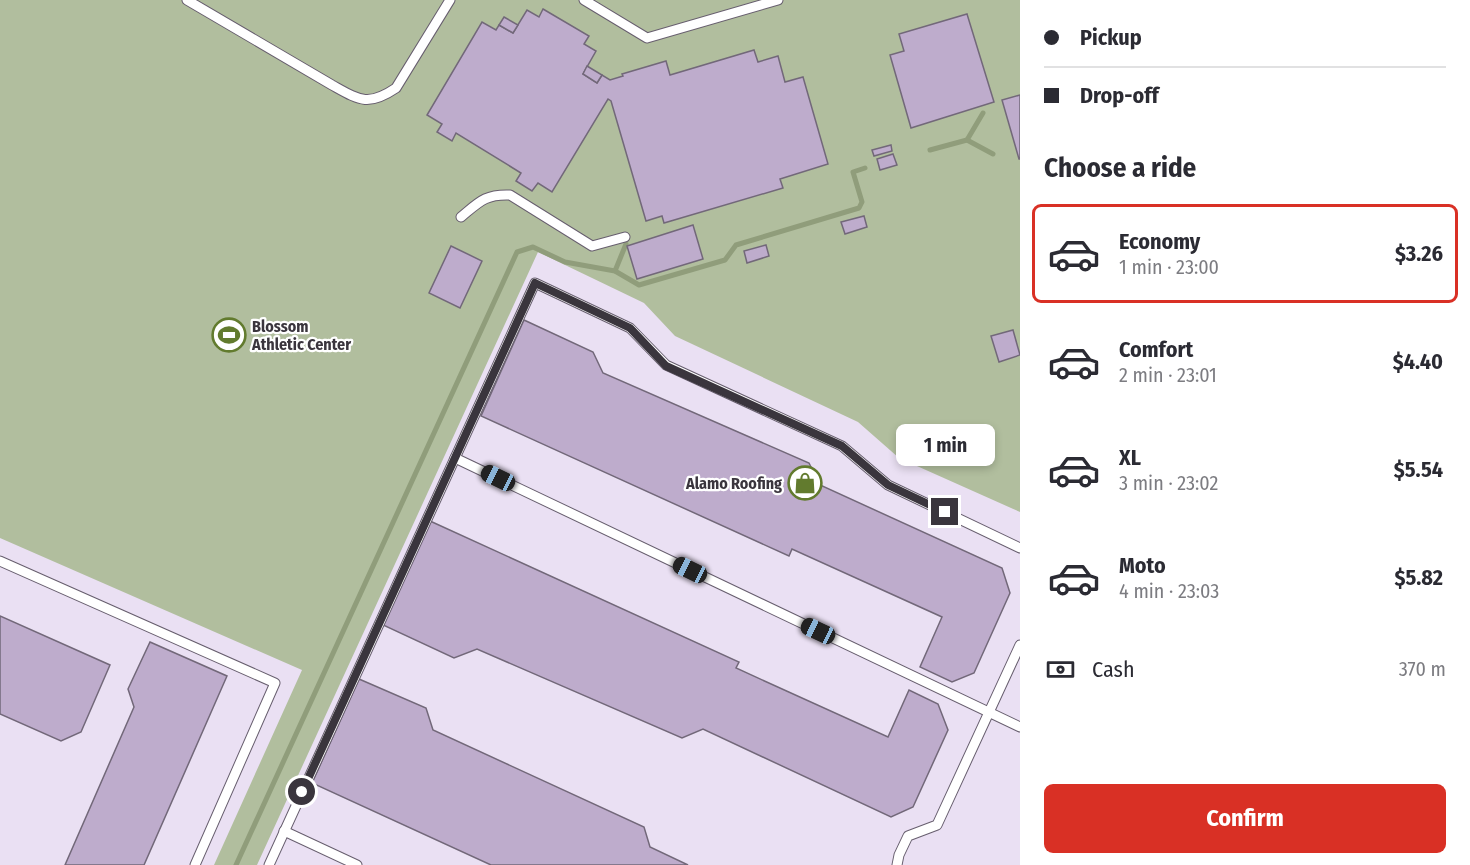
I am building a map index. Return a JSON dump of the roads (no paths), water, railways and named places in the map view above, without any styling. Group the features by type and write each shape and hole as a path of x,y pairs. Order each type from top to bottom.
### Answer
{"lane":[{"path":"188,0 332,85 367,101 383,97 396,88 450,0"},
{"path":"584,0 647,38 778,0"},
{"path":"461,217 483,199 496,195 510,195 592,246 625,237"},
{"path":"269,865 535,283 630,328 666,366 842,446 888,485 1020,548"},
{"path":"455,458 1020,727"},
{"path":"0,561 275,683 195,865"},
{"path":"897,865 908,836 937,825 1020,645"},
{"path":"284,831 357,865"}],"waterway":[{"path":"930,150 967,140 983,113"},
{"path":"967,140 993,154"},
{"path":"236,865 517,252 533,247 565,262 615,271 639,285 725,260 736,245 859,208 862,202 853,172 865,168"},
{"path":"615,271 626,244"}],"place":[{"name":"Blossom Athletic Center","path":"229,335"},
{"name":"Alamo Roofing","path":"805,483"}]}
